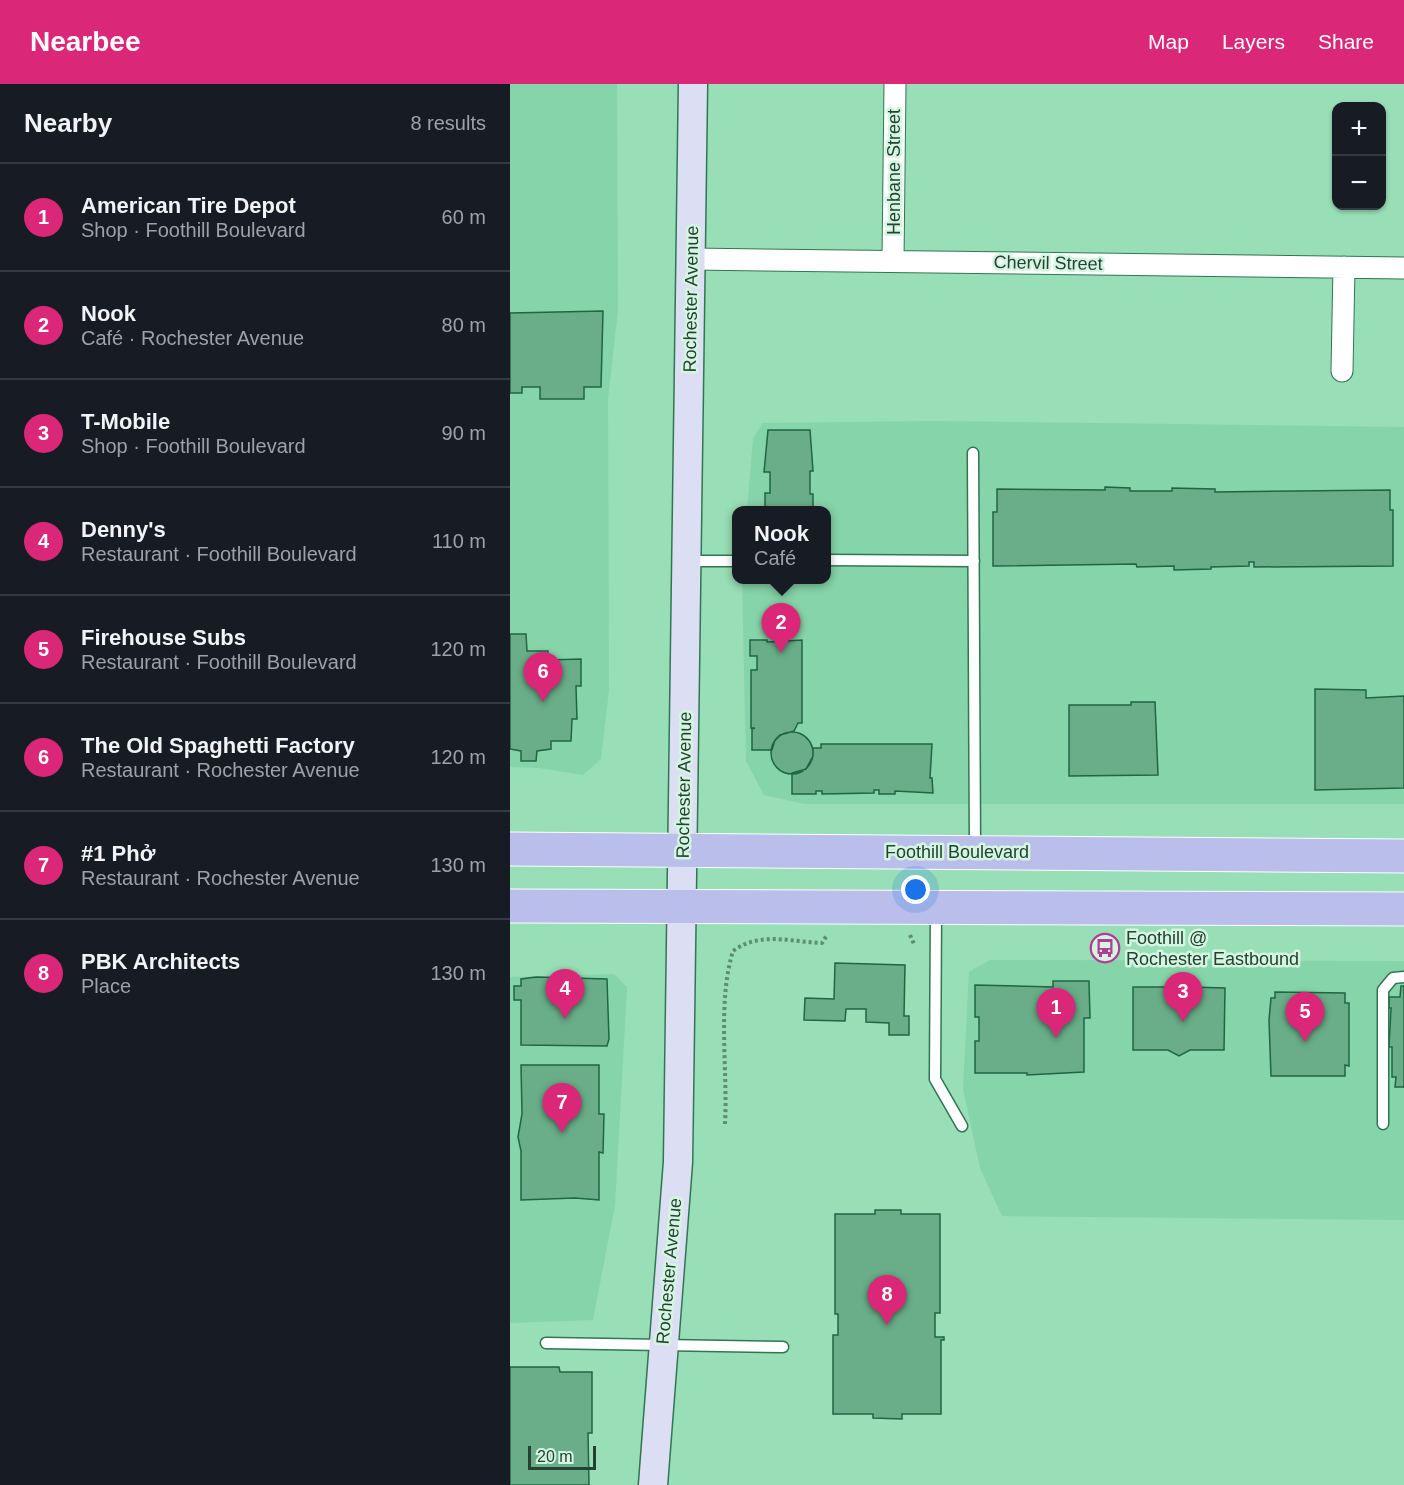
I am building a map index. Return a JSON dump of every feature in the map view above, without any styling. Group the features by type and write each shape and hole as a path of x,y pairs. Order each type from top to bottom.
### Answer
{"main road":[{"name":"Rochester Avenue","path":"653,1485 678,1162 693,84"},
{"name":"Foothill Boulevard","path":"510,849 1404,856"},
{"path":"510,906 1404,909"}],"street":[{"name":"Henbane Street","path":"894,261 895,84"},
{"name":"Chervil Street","path":"692,259 1404,268"},
{"path":"1342,371 1344,267"}],"lane":[{"path":"973,453 975,852"},
{"path":"831,560 974,561"},
{"path":"687,561 732,561"},
{"path":"936,907 935,1079 962,1126"},
{"path":"1383,1124 1383,990 1393,978 1404,977"},
{"path":"546,1343 783,1347"}],"path":[{"path":"725,1124 727,968 733,951 756,939 773,937 780,941 822,944 834,929"},
{"path":"906,933 913,936 914,944"}],"shaded area":[{"path":"510,84 617,84 618,310 608,399 609,690 601,759 583,775 539,768 510,767"},
{"path":"934,421 1404,427 1404,804 805,804 764,795 746,761 742,584 831,584 831,506 747,506 753,438 763,423"},
{"path":"990,960 1404,961 1404,1220 1002,1216 980,1168 963,1089 969,972"},
{"path":"614,974 627,987 615,1205 593,1320 510,1323 510,977"}],"building":[{"path":"603,311 601,387 584,387 584,399 540,399 540,387 522,387 522,393 510,393 510,313"},
{"path":"768,430 810,430 813,471 810,471 810,494 813,494 813,506 765,506 765,493 770,493 770,472 764,472"},
{"path":"1105,487 1130,488 1130,491 1172,491 1172,488 1215,489 1215,492 1390,490 1390,510 1393,510 1393,566 1254,567 1254,562 1249,562 1249,566 1174,570 1174,566 1137,567 1136,564 993,566 993,512 997,512 997,489 1105,490"},
{"path":"510,634 526,634 527,651 548,651 548,660 581,659 581,686 576,686 577,719 572,719 571,741 551,741 551,749 537,751 536,761 521,761 521,751 510,749"},
{"path":"750,640 767,640 767,642 802,640 802,723 798,723 794,731 780,735 775,740 772,750 752,750 752,729 755,728 751,728 751,670 757,670 757,656 750,656"},
{"path":"1315,689 1366,690 1366,698 1404,696 1404,788 1315,790"},
{"path":"1131,702 1155,702 1158,775 1069,776 1069,705 1131,705"},
{"path":"792,732 800,733 807,738 812,745 812,761 807,768 800,773 792,774 784,773 777,768 772,761 771,753 772,745 777,738 784,733"},
{"path":"821,744 932,744 930,778 932,778 933,793 895,791 895,794 879,794 879,790 874,790 874,793 822,794 822,791 816,791 816,794 792,794 792,773 806,769 813,756 813,748 821,748"},
{"path":"835,963 905,965 904,1016 909,1016 909,1035 889,1035 889,1023 866,1022 866,1009 846,1009 845,1021 804,1020 805,998 834,999"},
{"path":"536,977 607,979 609,1039 607,1046 521,1045 521,1000 514,1000 514,986 521,986 521,979"},
{"path":"1053,981 1089,981 1090,1018 1084,1018 1084,1072 1027,1075 1027,1073 975,1073 975,1041 979,1041 979,1017 975,1017 975,985 1053,987"},
{"path":"1179,982 1189,987 1225,988 1224,1050 1190,1050 1179,1056 1168,1050 1133,1050 1133,987 1168,987"},
{"path":"1401,986 1404,986 1404,1087 1395,1087 1396,1077 1392,1077 1392,1047 1389,1047 1391,1008 1389,1008 1389,997 1400,997"},
{"path":"1275,992 1345,993 1345,1003 1349,1003 1349,1066 1345,1065 1345,1076 1271,1076 1269,1020 1271,998 1275,998"},
{"path":"521,1065 599,1065 599,1114 604,1114 603,1153 599,1152 599,1200 575,1198 521,1200 521,1151 518,1137 522,1114"},
{"path":"875,1210 901,1210 901,1214 940,1214 940,1313 935,1313 935,1337 944,1337 944,1340 941,1340 941,1414 902,1414 902,1419 873,1418 873,1414 833,1414 833,1335 838,1335 838,1314 835,1314 835,1214 875,1214"},
{"path":"510,1367 559,1367 560,1372 592,1372 592,1433 588,1433 589,1485 510,1485"}],"place":[{"name":"Nook","path":"781,653"},
{"name":"The Old Spaghetti Factory","path":"543,702"},
{"name":"Foothill @ Rochester Eastbound","path":"1105,948"},
{"name":"Denny's","path":"565,1019"},
{"name":"T-Mobile","path":"1183,1022"},
{"name":"American Tire Depot","path":"1056,1038"},
{"name":"Firehouse Subs","path":"1305,1042"},
{"name":"#1 Phở","path":"562,1133"},
{"name":"PBK Architects","path":"887,1325"}]}
